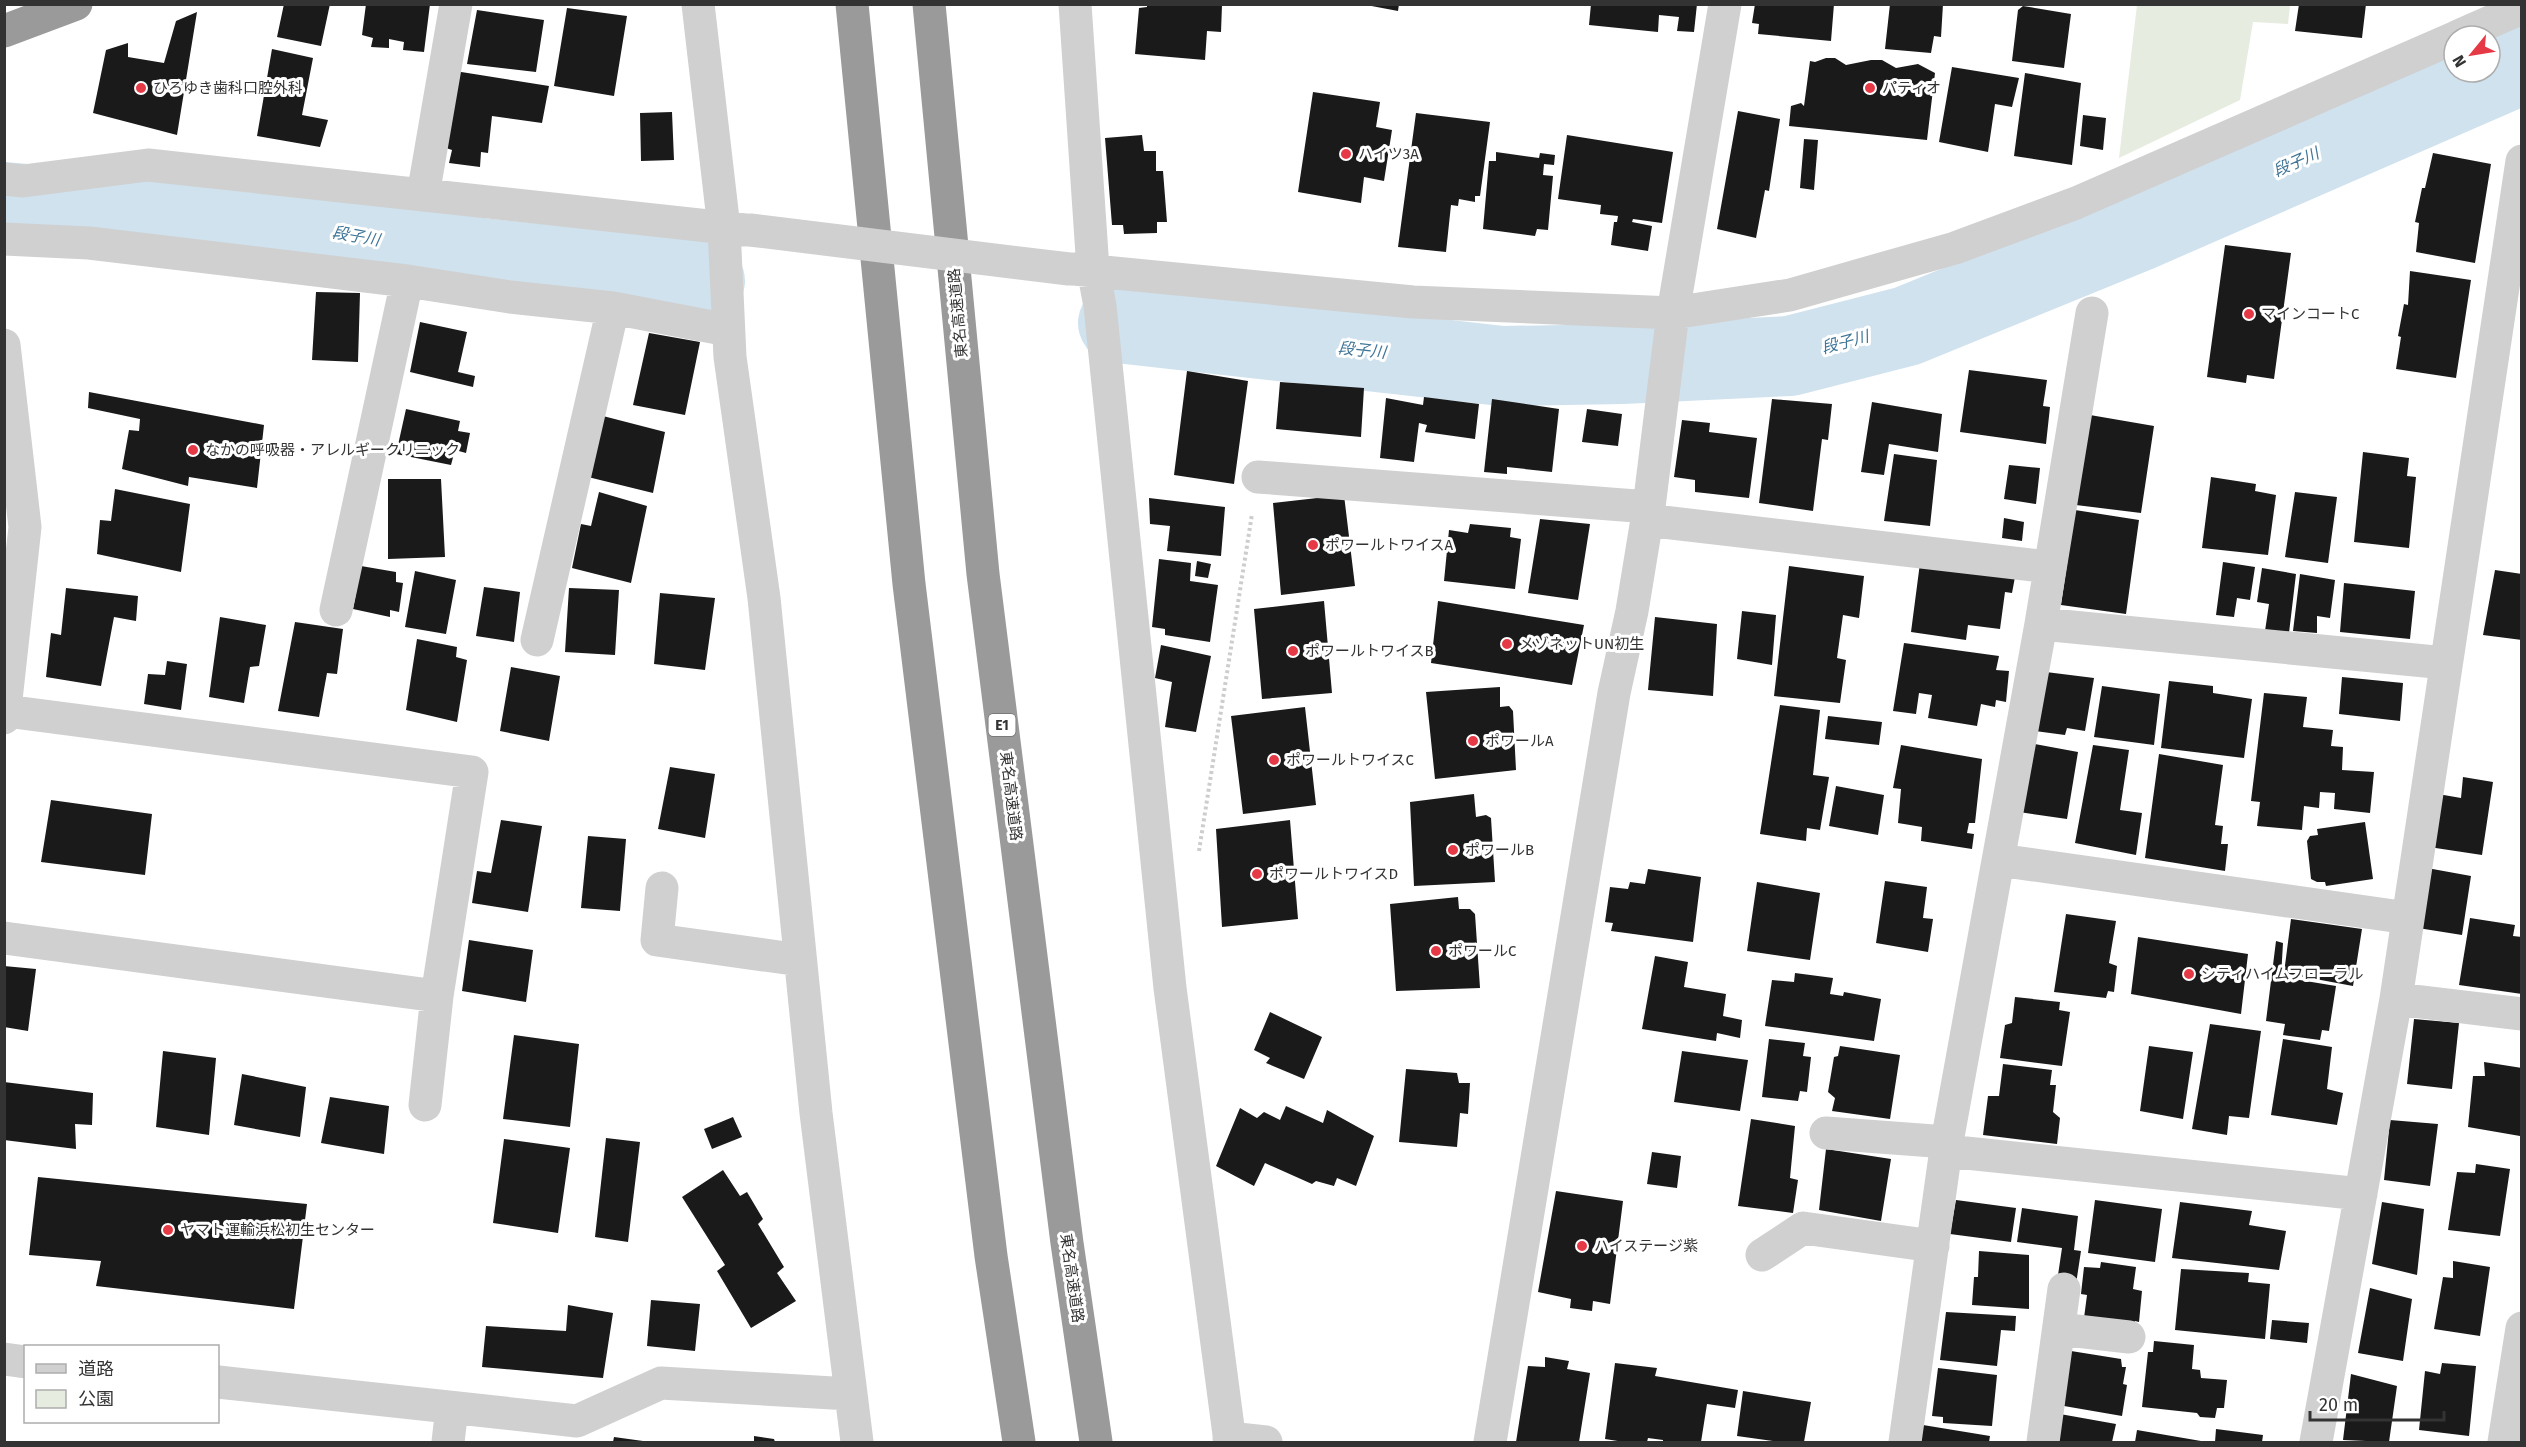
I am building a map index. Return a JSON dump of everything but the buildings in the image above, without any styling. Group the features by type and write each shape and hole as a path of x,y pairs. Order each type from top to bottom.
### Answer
{"highway":[{"path":"4,32 76,4"},
{"path":"852,4 909,584 991,1256 1019,1443"},
{"name":"東名高速道路","path":"929,4 983,574 1066,1243 1096,1443"}],"street":[{"path":"423,195 456,4"},
{"path":"698,4 737,229 725,271 728,321 764,598 800,960 857,1443"},
{"path":"1075,4 1081,269 1100,306 1170,988 1229,1440 1266,1443"},
{"path":"1490,1443 1558,1025 1648,513 1673,314 1725,4"},
{"path":"2486,24 2522,8"},
{"path":"4,179 23,182 148,165 1081,269 1413,302 1673,314 1790,295 1955,248 2076,203 2442,43"},
{"path":"2316,1443 2396,999 2522,161"},
{"path":"4,240 89,243 407,281 510,297 728,321"},
{"path":"336,610 407,281"},
{"path":"537,640 613,308"},
{"path":"1905,1443 1947,1147 2041,624 2092,313"},
{"path":"4,345 25,527 5,714 472,772 437,996 425,1105"},
{"path":"1258,477 1648,513 2049,567"},
{"path":"2041,624 2446,663"},
{"path":"1999,861 2408,918"},
{"path":"662,888 657,940 800,960"},
{"path":"4,938 437,996"},
{"path":"2396,999 2522,1014"},
{"path":"1826,1133 2361,1194"},
{"path":"1762,1255 1803,1228 1933,1246"},
{"path":"2043,1443 2064,1288"},
{"path":"2504,1443 2522,1328"},
{"path":"2059,1329 2129,1337"},
{"path":"4,1359 24,1362"},
{"path":"219,1382 577,1421 661,1383 850,1394"},
{"path":"448,1443 452,1408"}],"path":[{"path":"1197,859 1258,477"}],"green space":[{"path":"2137,5 2290,5 2288,24 2253,22 2240,100 2119,158"}],"waterway":[{"name":"段子川","path":"1118,323 1502,366 1622,364 1790,356 1907,326 2137,232 2522,64"},
{"name":"段子川","path":"4,202 289,225 481,258 705,281"}],"place":[{"name":"ひろゆき歯科口腔外科","path":"141,88"},
{"name":"パティオ","path":"1870,88"},
{"name":"ハイツ3A","path":"1346,154"},
{"name":"マインコートC","path":"2249,314"},
{"name":"なかの呼吸器・アレルギークリニック","path":"193,450"},
{"name":"ポワールトワイスA","path":"1313,545"},
{"name":"メゾネットUN初生","path":"1507,644"},
{"name":"ポワールトワイスB","path":"1293,651"},
{"name":"ポワールA","path":"1473,741"},
{"name":"ポワールトワイスC","path":"1274,760"},
{"name":"ポワールB","path":"1453,850"},
{"name":"ポワールトワイスD","path":"1257,874"},
{"name":"ポワールC","path":"1436,951"},
{"name":"シティハイムフローラル","path":"2189,974"},
{"name":"ヤマト運輸浜松初生センター","path":"168,1230"},
{"name":"ハイステージ紫","path":"1582,1246"}]}
